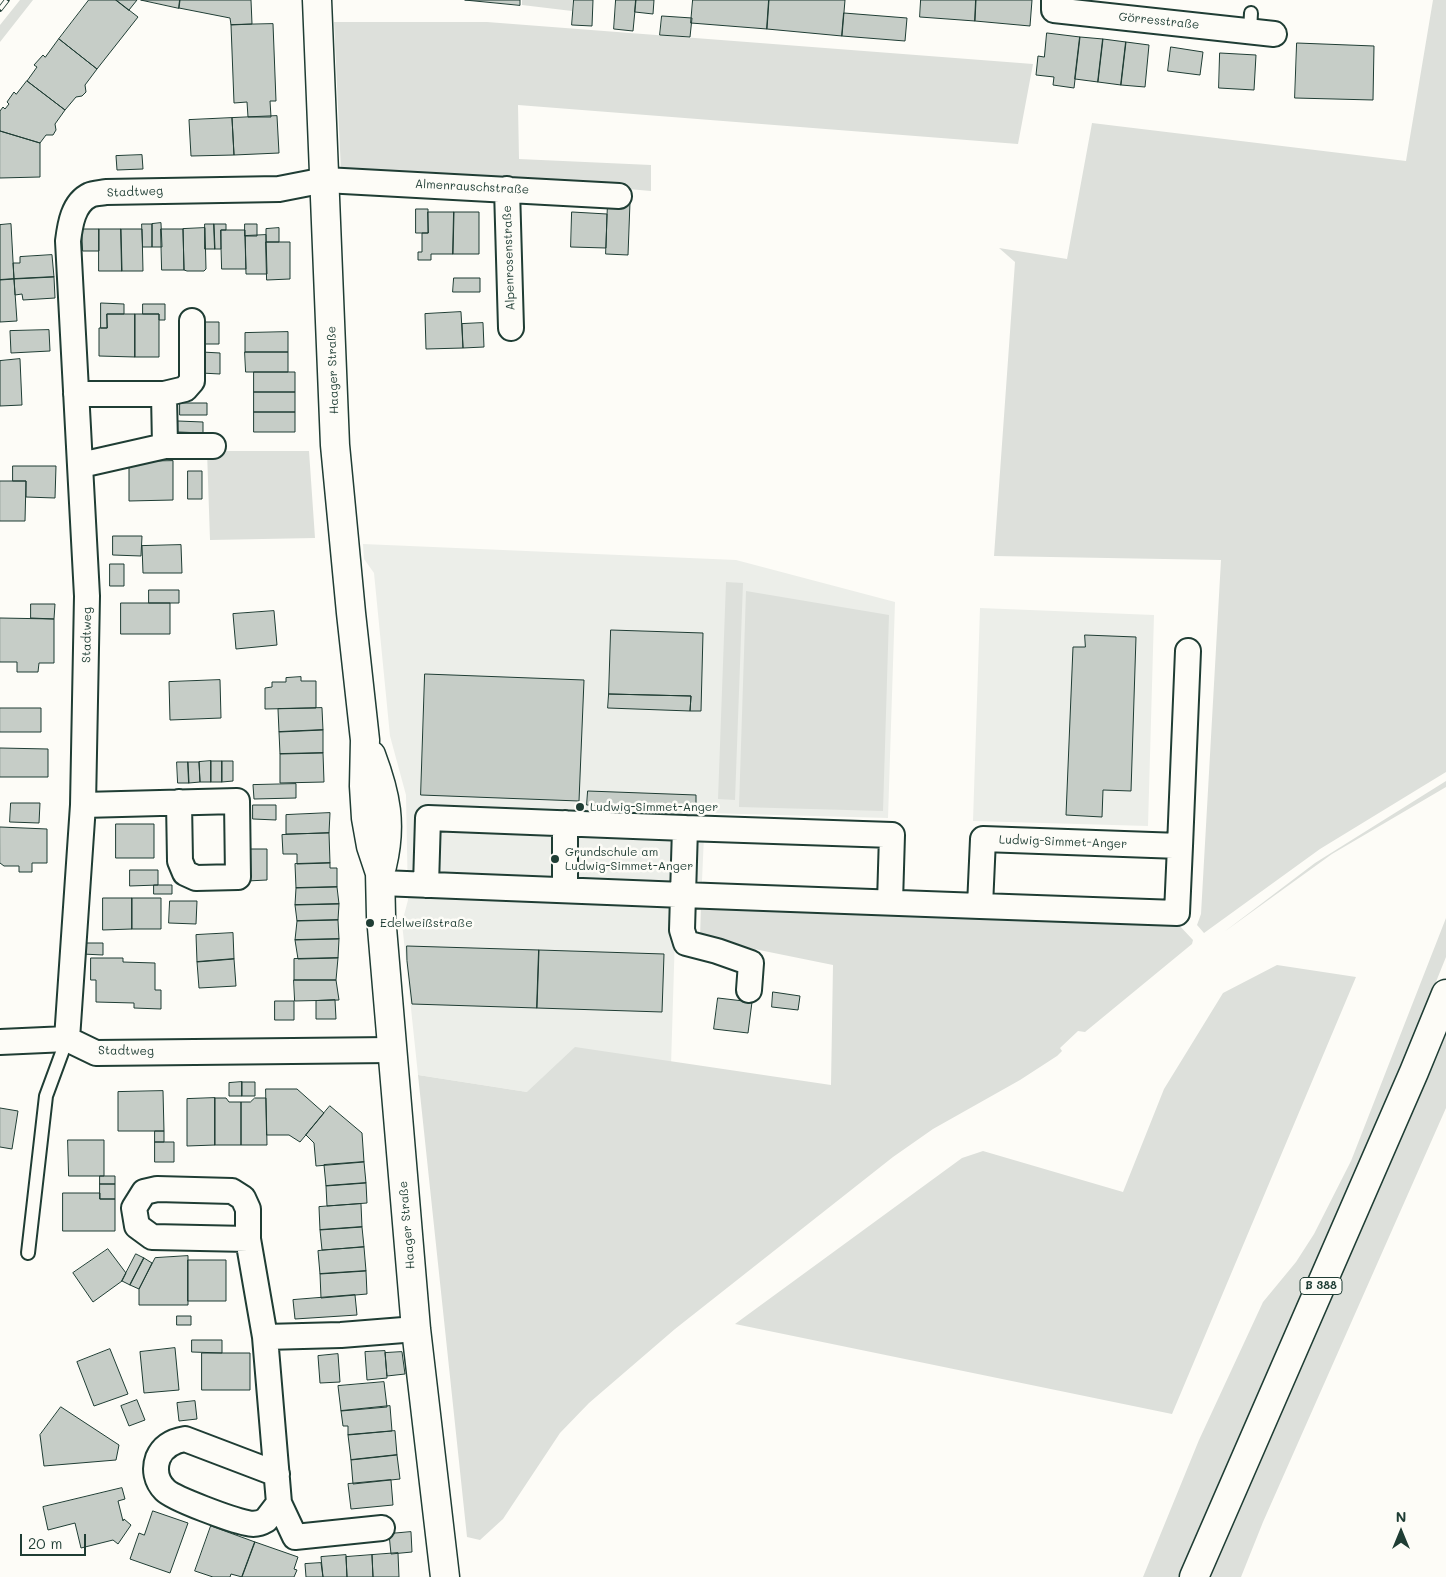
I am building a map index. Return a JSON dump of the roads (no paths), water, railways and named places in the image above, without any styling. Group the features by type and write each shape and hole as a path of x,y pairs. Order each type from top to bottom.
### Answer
{"street":[{"name":"Haager Straße","path":"317,0 336,444 354,643 366,740 366,818 371,846 381,878 381,916 416,1329 445,1577"},
{"name":"Görresstraße","path":"1054,0 1054,10 1251,22 1274,34"},
{"name":"Almenrauschstraße","path":"325,180 619,196"},
{"name":"Stadtweg","path":"325,180 279,189 106,192 89,195 70,220 68,241 88,596 82,806 67,1039 96,1053 392,1050"},
{"name":"Alpenrosenstraße","path":"506,189 511,328"},
{"path":"76,394 164,394 184,388 192,381 192,322"},
{"path":"164,394 165,446"},
{"path":"81,465 165,446 213,446"},
{"path":"381,878 426,885 1177,913 1188,651"},
{"path":"82,806 179,802"},
{"path":"426,885 428,818 565,823 892,835 890,902"},
{"path":"565,823 565,890"},
{"path":"685,828 682,930 686,942 751,964 749,990"},
{"name":"Ludwig-Simmet-Anger","path":"980,906 983,839 1180,846"},
{"name":"B 388","path":"1194,1577 1414,1072 1446,994"},
{"path":"0,1042 67,1039"},
{"path":"248,1239 265,1337 279,1503 295,1537 382,1528"},
{"path":"265,1337 341,1335 416,1329"},
{"path":"277,1474 185,1439 170,1443 164,1448 155,1468 160,1483 170,1494 249,1524 266,1520 279,1503"}],"lane":[{"path":"28,1253 46,1096 67,1039"}],"railway":[{"path":"0,9 7,0"}],"place":[{"name":"Ludwig-Simmet-Anger","path":"580,807"},
{"name":"Grundschule am Ludwig-Simmet-Anger","path":"555,859"},
{"name":"Edelweißstraße","path":"370,923"}]}
